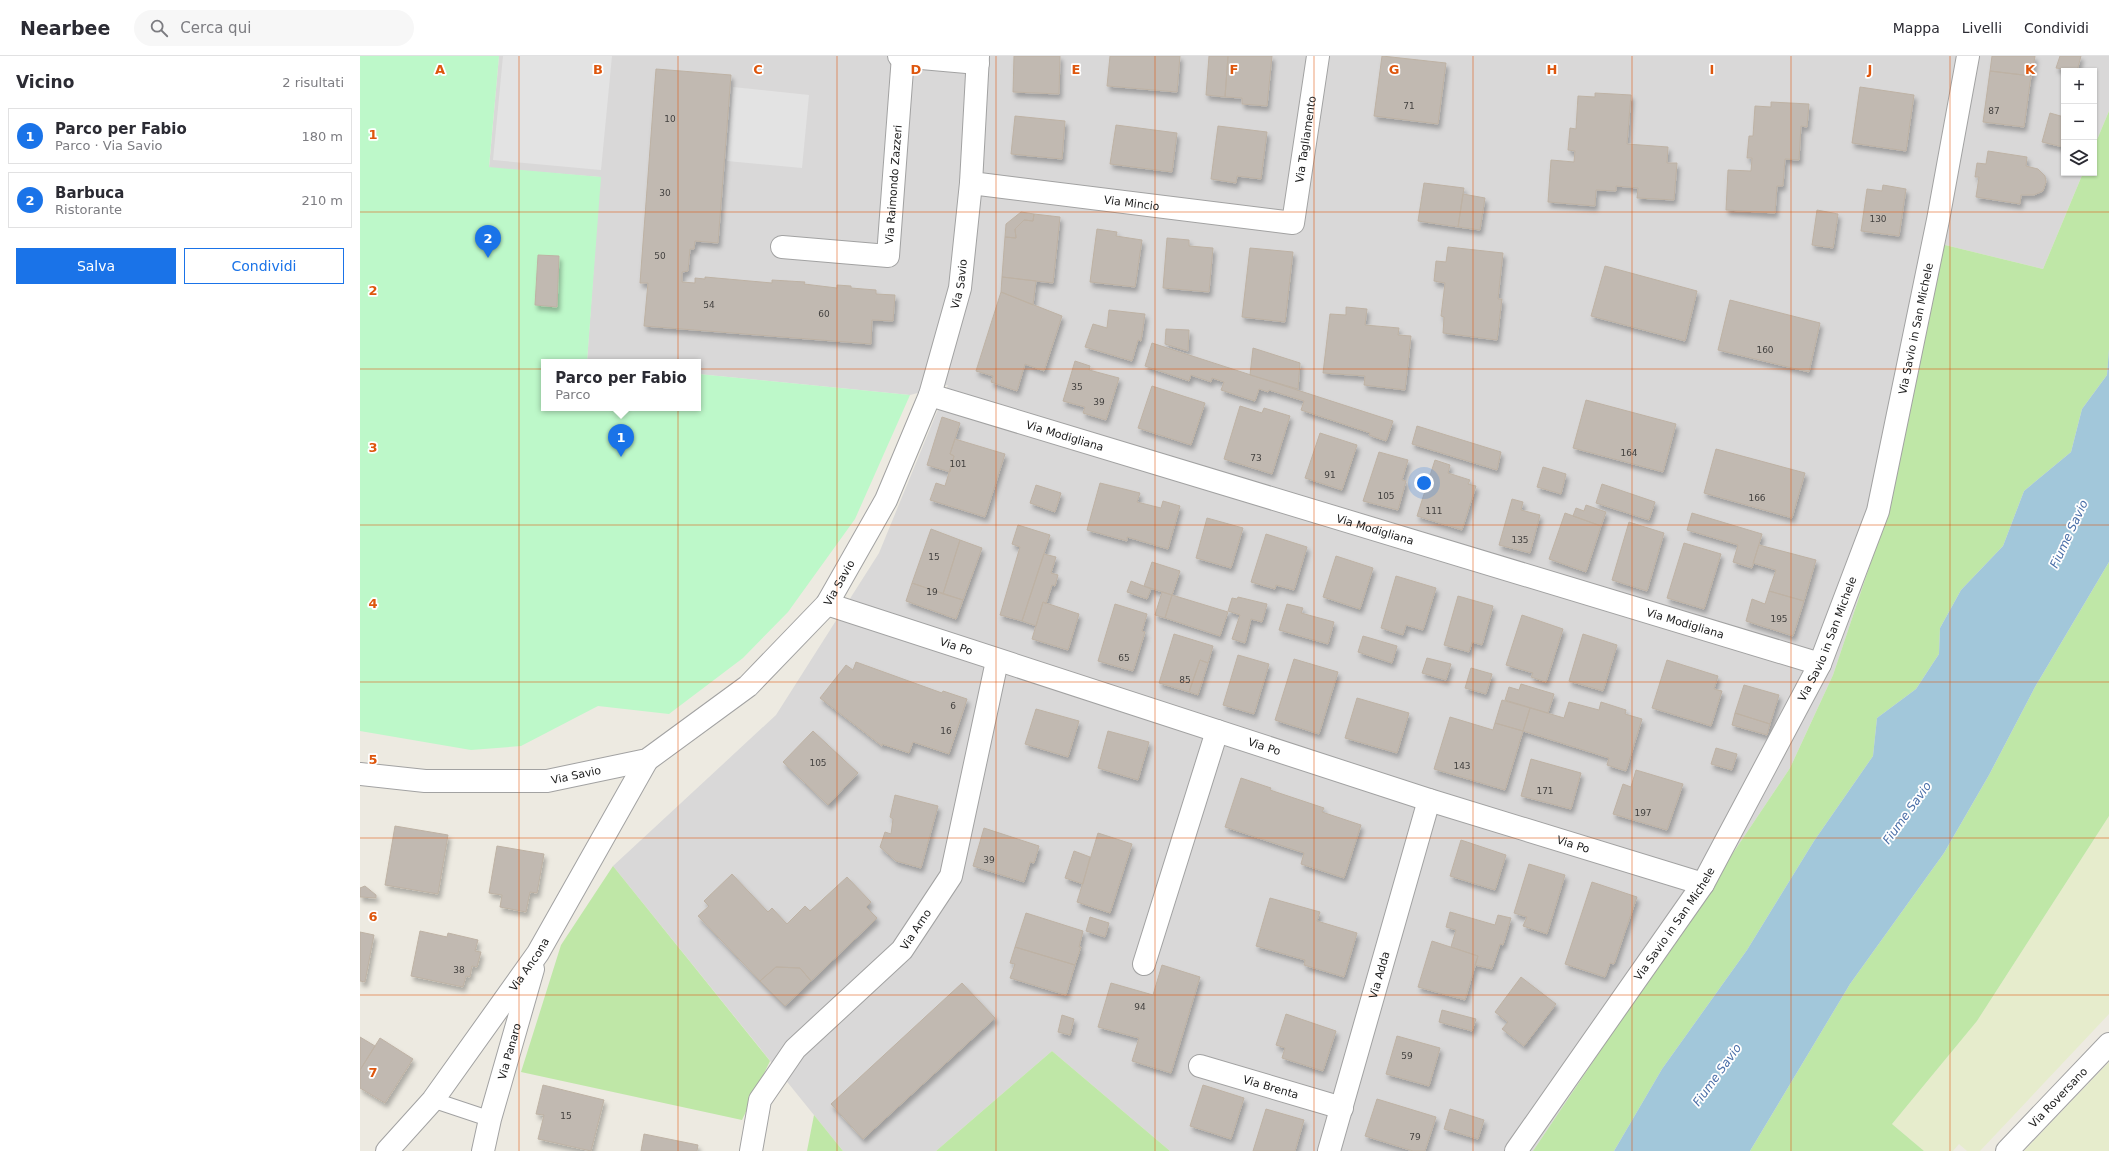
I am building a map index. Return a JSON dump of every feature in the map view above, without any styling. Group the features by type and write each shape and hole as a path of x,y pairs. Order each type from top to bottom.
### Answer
{"street":[{"path":"899,56 978,60"},
{"name":"Via Raimondo Zazzeri","path":"782,247 888,256 903,56"},
{"name":"Via Tagliamento","path":"1293,223 1318,56"},
{"name":"Via Savio in San Michele","path":"1516,1151 1703,884 1820,664 1878,511 1938,220 1968,56"},
{"name":"Via Savio","path":"360,774 425,781 547,781 647,760 748,686 827,604 886,500 930,395 960,288 971,183 978,60"},
{"name":"Via Mincio","path":"971,183 1293,223"},
{"name":"Via Modigliana","path":"930,395 1820,664"},
{"name":"Via Po","path":"827,604 1429,800 1703,884"},
{"name":"Via Arno","path":"751,1151 760,1100 795,1049 902,950 951,876 997,660"},
{"path":"1144,964 1217,732"},
{"name":"Via Ancona","path":"387,1151 434,1100 538,953 647,760"},
{"name":"Via Adda","path":"1329,1151 1429,800"},
{"name":"Via Panaro","path":"483,1151 490,1119 538,953"},
{"name":"Via Roversano","path":"2007,1151 2109,1044"},
{"name":"Via Brenta","path":"1200,1066 1342,1108"}],"lane":[{"path":"434,1100 490,1119"}],"shaded area":[{"path":"499,56 2109,56 2109,111 2097,140 2097,68 2061,68 2061,176 2082,176 2043,269 1941,244 1886,517 1833,675 1790,768 1533,1151 1170,1151 1052,1051 936,1151 843,1151 613,866 776,715 879,553 948,385 910,395 701,374 701,359 587,359 600,177 489,168"},
{"path":"503,56 612,56 601,170 493,160"},
{"path":"733,87 809,95 802,168 727,161"}],"green space":[{"path":"360,56 499,56 489,167 601,177 587,359 541,359 541,411 701,411 701,374 910,395 855,519 788,612 743,658 669,714 598,706 521,746 471,750 360,731"},
{"path":"2109,111 2109,349 2107,375 2082,409 2071,452 2024,491 2003,546 1961,590 1940,628 1939,654 1916,689 1877,718 1873,756 1814,841 1747,950 1662,1069 1614,1151 1533,1151 1790,768 1833,675 1886,517 1941,244 2043,269 2082,176 2097,176 2097,140"},
{"path":"2109,562 2109,816 1977,1021 1892,1124 1924,1151 1750,1151 1850,984 1944,853 1989,775 2035,687"},
{"path":"2109,816 2109,1014 1980,1151 1967,1151 1959,1144 1953,1151 1924,1151 1892,1124 1977,1021"},
{"path":"613,866 770,1061 742,1120 521,1072 561,945"},
{"path":"1052,1051 1170,1151 936,1151"},
{"path":"2109,1062 2109,1151 2024,1151"},
{"path":"814,1115 843,1151 807,1151"}],"water":[{"name":"Fiume Savio","path":"2109,349 2109,562 2035,687 1989,775 1944,853 1850,984 1750,1151 1614,1151 1662,1069 1747,950 1814,841 1873,756 1877,718 1916,689 1939,654 1940,628 1961,590 2003,546 2024,491 2071,452 2082,409 2107,375"}],"building":[{"path":"1014,56 1060,56 1059,94 1013,92"},
{"path":"1110,56 1180,56 1177,92 1107,86"},
{"path":"1209,56 1228,56 1225,97 1206,95"},
{"path":"1228,56 1272,56 1267,106 1242,104 1242,98 1225,97"},
{"path":"1382,56 1446,63 1438,124 1374,116"},
{"path":"1992,56 2035,56 2032,76 1990,71"},
{"path":"2060,56 2081,56 2078,68 2056,68"},
{"path":"656,69 731,75 718,243 695,241 694,249 690,249 688,271 682,272 682,282 695,283 695,278 705,279 705,277 772,283 772,280 805,282 804,284 837,288 837,285 851,286 851,288 876,290 876,294 895,295 893,321 872,320 871,344 644,326 648,283 640,283"},
{"path":"1990,71 2031,76 2024,127 1983,122"},
{"path":"1860,87 1914,95 1906,151 1852,143"},
{"path":"1595,93 1631,95 1627,144 1668,147 1667,163 1677,163 1674,200 1637,198 1638,188 1616,186 1616,191 1596,190 1595,206 1548,202 1551,160 1574,162 1575,151 1568,150 1570,128 1576,129 1578,96 1595,97"},
{"path":"1771,102 1809,104 1807,127 1801,126 1799,160 1785,159 1783,186 1777,186 1775,213 1726,210 1728,170 1751,171 1752,158 1747,158 1749,136 1753,136 1755,106 1771,107"},
{"path":"2050,113 2061,116 2061,147 2042,142"},
{"path":"1015,116 1065,121 1062,159 1011,154"},
{"path":"1116,125 1177,133 1172,172 1110,164"},
{"path":"1218,126 1267,132 1261,179 1237,176 1236,183 1211,179"},
{"path":"1988,151 2027,157 2026,166 2038,169 2045,176 2046,182 2043,191 2034,195 2021,195 2020,204 1976,197 1979,177 1975,177 1977,163 1986,164"},
{"path":"1424,183 1464,188 1458,227 1418,221"},
{"path":"1883,185 1906,189 1899,236 1861,231 1867,189 1882,191"},
{"path":"1463,194 1485,198 1480,230 1458,227"},
{"path":"1817,210 1838,214 1833,248 1812,245"},
{"path":"1021,212 1034,214 1033,221 1024,220 1015,229 1016,238 1005,237 1006,224"},
{"path":"1034,214 1060,217 1053,283 1002,277 1005,237 1016,238 1015,229 1024,220 1033,221"},
{"path":"1097,229 1117,232 1116,236 1142,240 1135,287 1090,282"},
{"path":"1167,238 1189,240 1189,246 1213,248 1209,292 1163,288"},
{"path":"1448,247 1503,253 1498,299 1502,299 1497,340 1443,333 1444,317 1441,316 1445,283 1434,281 1436,261 1446,262"},
{"path":"1250,248 1293,252 1285,322 1242,317"},
{"path":"538,255 559,256 557,307 535,305"},
{"path":"1605,266 1697,291 1685,341 1591,316"},
{"path":"1002,277 1036,281 1033,305 1001,292"},
{"path":"1001,292 1062,316 1044,371 1025,364 1017,391 991,382 993,376 976,371"},
{"path":"1730,300 1820,323 1809,372 1718,350"},
{"path":"1346,307 1367,309 1365,325 1399,328 1398,335 1411,336 1405,390 1364,385 1365,376 1323,373 1330,314 1346,315"},
{"path":"1109,310 1145,314 1141,341 1138,340 1132,361 1085,347 1093,324 1107,328"},
{"path":"1166,329 1189,330 1188,351 1165,344"},
{"path":"1152,343 1393,421 1386,441 1369,435 1370,433 1301,410 1304,401 1269,390 1268,392 1259,389 1255,401 1221,390 1224,382 1212,378 1211,382 1191,375 1189,381 1145,366"},
{"path":"1253,348 1300,363 1298,389 1250,375"},
{"path":"1075,361 1090,366 1089,370 1119,378 1106,420 1083,413 1085,407 1063,401"},
{"path":"1152,386 1205,403 1191,445 1138,428"},
{"path":"1586,400 1676,424 1663,472 1573,448"},
{"path":"1240,406 1262,413 1264,408 1290,416 1272,474 1224,459"},
{"path":"942,417 960,423 950,454 954,456 950,472 927,465"},
{"path":"1417,426 1501,452 1497,470 1412,444"},
{"path":"1320,433 1357,445 1342,490 1305,478"},
{"path":"955,439 1005,454 985,517 930,500 936,483 945,486 954,456 950,454"},
{"path":"1716,449 1805,473 1792,518 1704,493"},
{"path":"1379,452 1408,460 1402,480 1406,481 1398,510 1363,501"},
{"path":"1435,460 1450,465 1448,473 1470,480 1468,484 1476,486 1462,530 1417,516"},
{"path":"1543,467 1566,474 1561,494 1537,487"},
{"path":"1100,483 1140,493 1137,502 1161,508 1163,501 1180,506 1168,549 1127,537 1127,541 1087,530"},
{"path":"1602,484 1655,502 1649,520 1596,503"},
{"path":"1036,485 1061,493 1055,512 1030,503"},
{"path":"1512,499 1523,502 1521,510 1540,515 1530,553 1499,545"},
{"path":"1586,505 1606,512 1601,526 1573,516 1576,508 1584,511"},
{"path":"1565,513 1601,526 1586,572 1549,559"},
{"path":"1692,513 1762,534 1752,568 1733,562 1738,545 1687,530"},
{"path":"1207,518 1243,528 1231,568 1196,558"},
{"path":"1629,522 1664,533 1647,591 1612,580"},
{"path":"1018,525 1050,535 1022,621 1000,615 1020,547 1012,544"},
{"path":"931,529 960,540 943,594 912,583"},
{"path":"1266,534 1307,547 1294,590 1276,585 1275,589 1251,582"},
{"path":"960,540 982,548 963,600 943,594"},
{"path":"1684,543 1721,554 1704,609 1667,598"},
{"path":"1759,545 1816,560 1804,601 1769,591 1776,570 1753,563"},
{"path":"1044,554 1056,557 1051,573 1058,575 1055,586 1052,585 1046,604 1043,602 1036,626 1022,621"},
{"path":"1336,556 1373,568 1360,609 1323,597"},
{"path":"1152,562 1180,571 1172,595 1144,586"},
{"path":"1396,576 1436,588 1423,630 1406,625 1403,635 1381,628"},
{"path":"1131,581 1151,589 1147,599 1127,592"},
{"path":"912,583 963,600 956,619 906,601"},
{"path":"1769,591 1804,601 1793,636 1746,621 1752,599 1765,604"},
{"path":"1162,592 1172,595 1165,618 1155,615"},
{"path":"1172,595 1228,612 1220,636 1165,618"},
{"path":"1458,596 1493,606 1482,645 1472,642 1469,652 1444,645"},
{"path":"1238,597 1267,604 1262,622 1251,619 1245,643 1232,639 1240,615 1228,611 1232,598 1237,599"},
{"path":"1043,602 1079,614 1068,650 1032,639"},
{"path":"1115,604 1147,614 1142,631 1145,632 1133,671 1098,661"},
{"path":"1287,604 1303,608 1301,613 1334,622 1328,644 1279,630"},
{"path":"1522,615 1563,629 1546,682 1531,677 1533,673 1506,665"},
{"path":"1174,634 1213,646 1208,663 1200,660 1189,692 1159,683"},
{"path":"1583,634 1617,645 1603,691 1569,681"},
{"path":"1363,636 1397,646 1392,663 1358,652"},
{"path":"1238,655 1269,664 1254,714 1223,705"},
{"path":"1427,658 1451,664 1446,680 1422,673"},
{"path":"1294,659 1338,672 1319,734 1275,720"},
{"path":"1200,660 1208,663 1198,695 1189,692"},
{"path":"1667,660 1718,676 1714,689 1722,691 1711,726 1652,708"},
{"path":"856,662 942,693 943,691 967,699 949,754 913,742 909,753 882,744 882,746 820,698 846,665 853,670"},
{"path":"1471,668 1492,674 1486,694 1465,688"},
{"path":"1521,684 1554,694 1548,713 1505,700 1509,687 1519,690"},
{"path":"1744,685 1779,695 1770,724 1735,713"},
{"path":"1357,698 1409,713 1397,753 1345,738"},
{"path":"1502,700 1530,708 1523,731 1495,723"},
{"path":"1569,702 1599,710 1601,702 1626,710 1625,714 1642,719 1626,771 1607,765 1609,758 1523,731 1530,708 1564,718"},
{"path":"1036,709 1079,721 1068,757 1025,744"},
{"path":"1735,713 1770,724 1767,735 1732,725"},
{"path":"1450,717 1493,730 1495,723 1523,731 1505,790 1434,769"},
{"path":"813,731 858,773 828,805 783,762"},
{"path":"1108,731 1149,742 1138,780 1098,768"},
{"path":"1716,748 1737,754 1732,770 1711,764"},
{"path":"1531,759 1581,773 1571,809 1521,796"},
{"path":"1636,770 1683,784 1667,830 1613,814 1623,784 1631,787"},
{"path":"1241,778 1271,788 1270,790 1324,808 1322,812 1361,825 1344,878 1301,864 1304,853 1225,827"},
{"path":"895,795 938,806 921,868 896,861 880,847 885,832 891,834 893,819 890,817"},
{"path":"395,826 448,835 438,894 385,885"},
{"path":"984,828 1039,846 1034,863 1030,862 1024,882 973,866"},
{"path":"1098,833 1132,844 1110,913 1077,902"},
{"path":"1461,840 1506,855 1495,890 1450,876"},
{"path":"497,846 544,854 537,893 530,892 526,912 500,907 502,895 489,893"},
{"path":"1074,851 1090,857 1083,884 1065,878"},
{"path":"1529,864 1565,875 1547,934 1523,926 1527,917 1514,913"},
{"path":"732,874 768,912 772,908 787,924 805,906 810,911 847,877 871,902 866,907 877,918 811,981 800,968 776,967 760,981 698,916 709,906 704,901"},
{"path":"1592,882 1637,897 1614,964 1610,963 1605,977 1565,964"},
{"path":"365,886 376,895 376,898 360,897 360,888"},
{"path":"1270,898 1320,912 1317,921 1357,933 1344,977 1304,965 1305,960 1256,946"},
{"path":"1450,912 1495,925 1498,915 1511,918 1503,945 1500,944 1492,969 1475,965 1478,956 1451,947 1456,930 1446,927"},
{"path":"1026,913 1083,931 1079,947 1081,947 1075,965 1015,947"},
{"path":"1090,917 1109,923 1105,937 1086,931"},
{"path":"420,931 447,937 448,933 478,940 475,951 481,952 477,967 472,966 470,977 466,976 463,987 411,976"},
{"path":"360,932 374,935 365,982 360,981"},
{"path":"1432,941 1478,956 1465,1000 1418,987"},
{"path":"1015,947 1075,965 1066,995 1010,978 1015,964 1010,963"},
{"path":"1162,965 1200,977 1171,1073 1132,1061 1139,1038 1098,1027 1111,983 1153,995"},
{"path":"776,967 800,968 811,981 785,1006 760,981"},
{"path":"1521,977 1556,1004 1524,1046 1502,1029 1508,1022 1495,1012"},
{"path":"962,983 995,1018 863,1139 831,1104"},
{"path":"1442,1010 1476,1019 1472,1031 1439,1022"},
{"path":"1286,1014 1336,1031 1323,1071 1282,1058 1285,1048 1276,1045"},
{"path":"1062,1015 1074,1019 1070,1035 1058,1032"},
{"path":"1397,1036 1440,1048 1429,1086 1386,1074"},
{"path":"360,1037 375,1046 360,1070"},
{"path":"380,1038 413,1059 385,1103 360,1088 360,1070"},
{"path":"543,1085 604,1100 591,1151 538,1139 544,1115 536,1114"},
{"path":"1203,1085 1244,1098 1231,1139 1190,1126"},
{"path":"1377,1099 1436,1117 1425,1151 1413,1151 1365,1136"},
{"path":"1266,1109 1304,1120 1295,1151 1253,1151"},
{"path":"1450,1109 1484,1120 1478,1139 1444,1129"},
{"path":"644,1134 698,1145 697,1151 641,1151"}],"place":[{"name":"Barbuca","path":"488,258"},
{"name":"Parco per Fabio","path":"621,457"}]}
